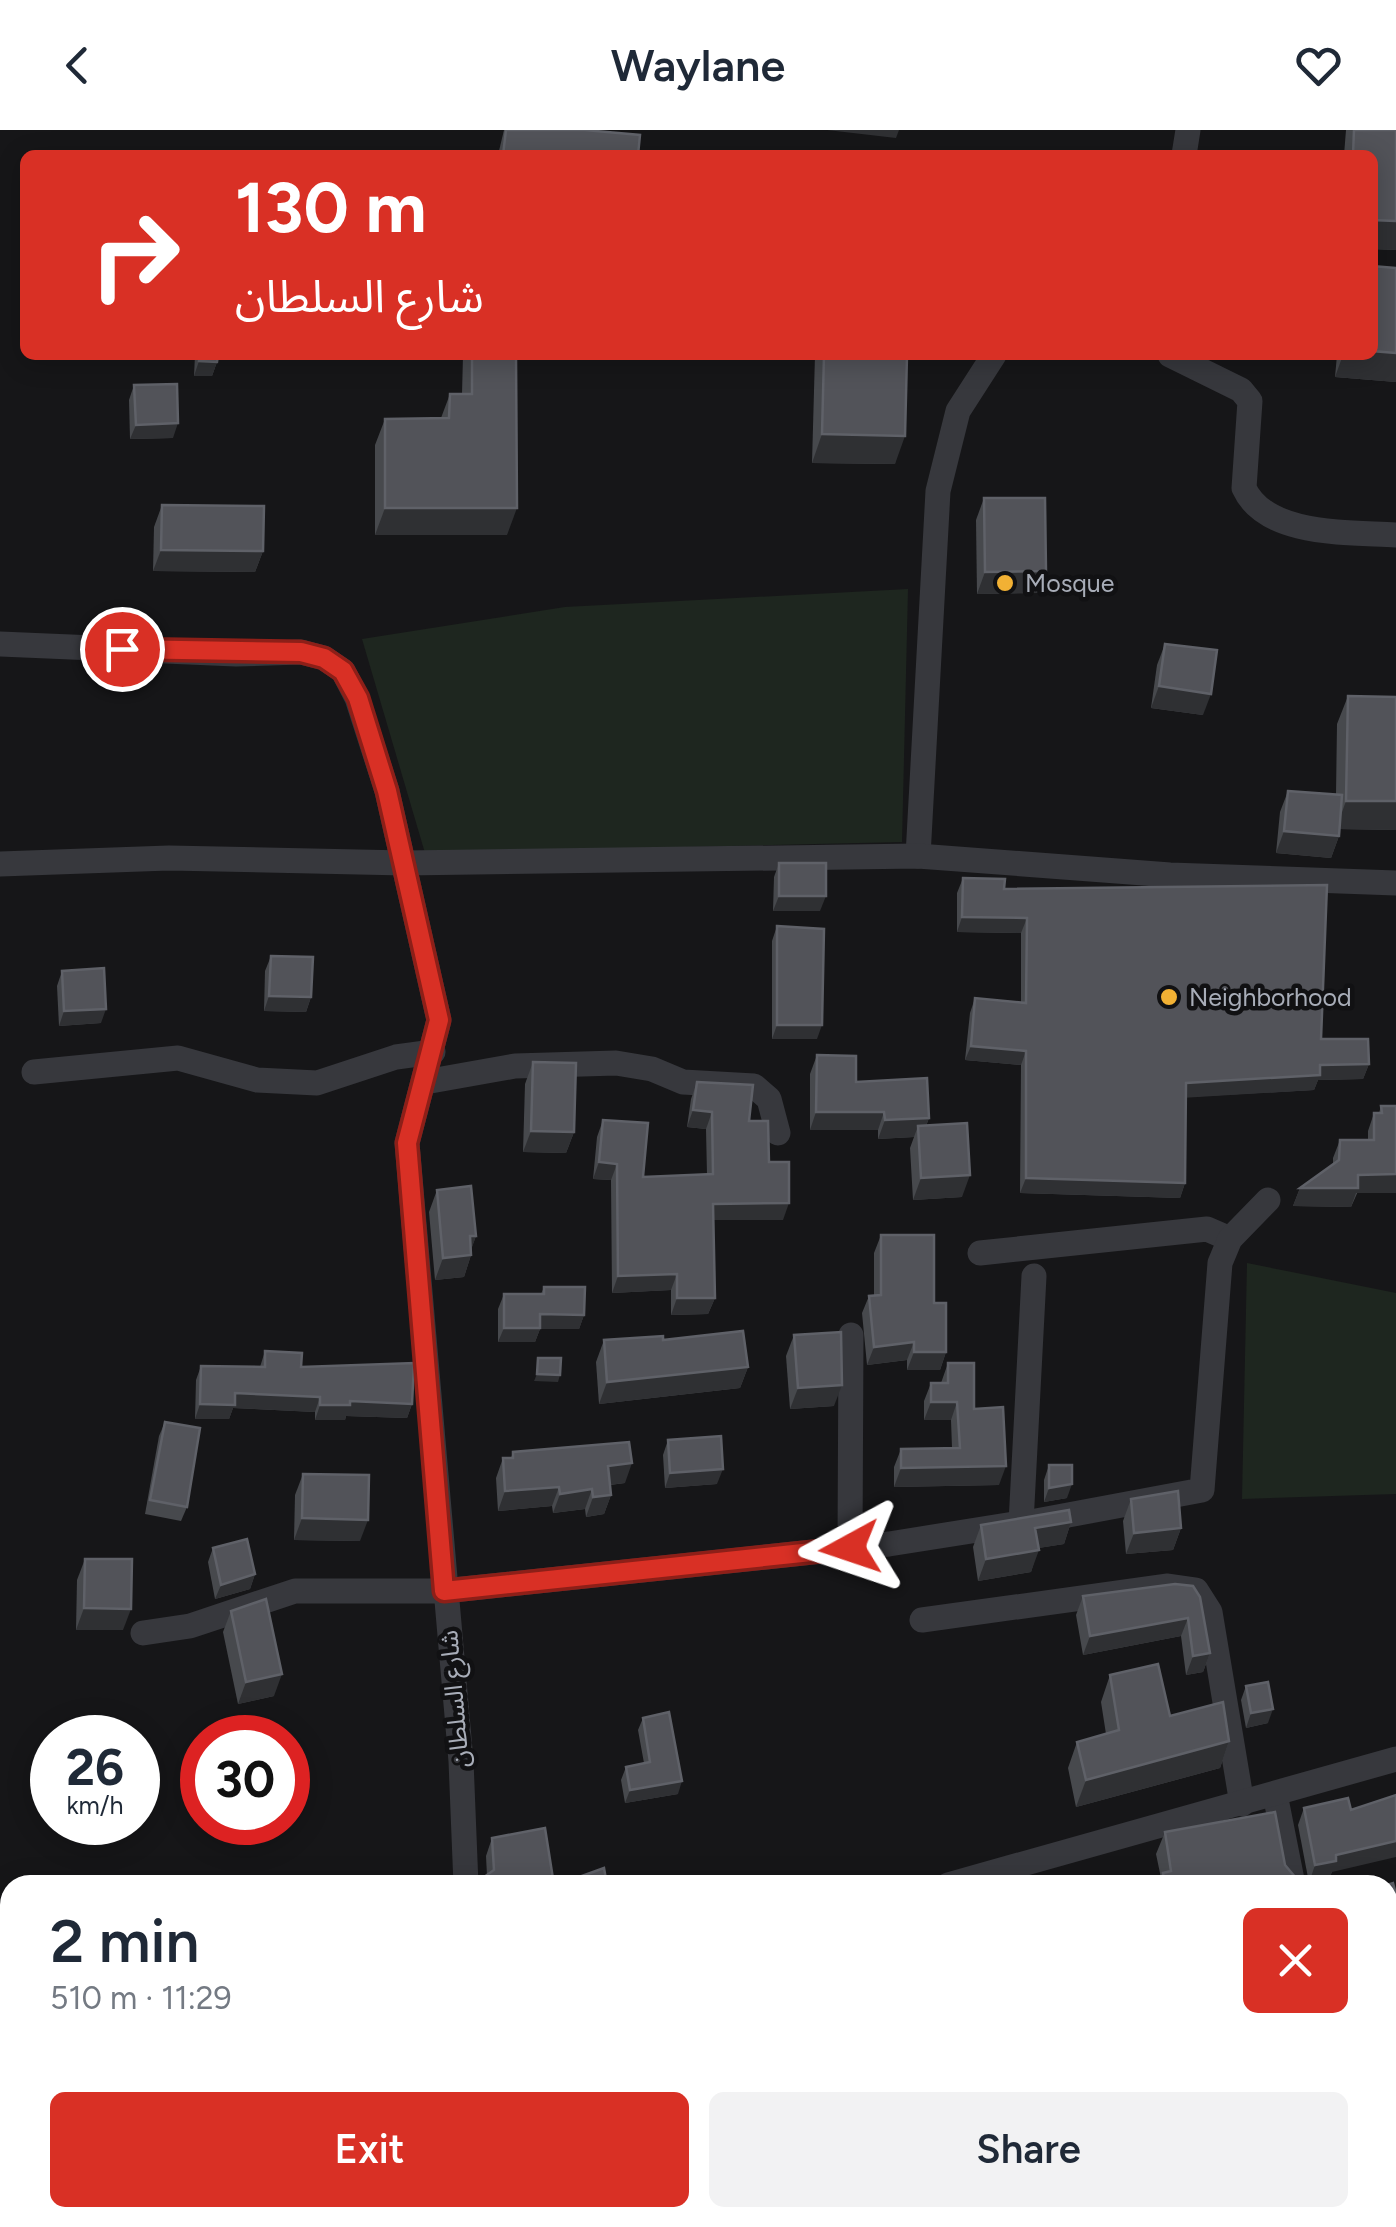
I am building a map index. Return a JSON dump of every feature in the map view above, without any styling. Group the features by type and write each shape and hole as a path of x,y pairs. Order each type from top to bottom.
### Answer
{"street":[{"path":"918,856 938,491 958,412 991,360"},
{"path":"1180,360 1242,390 1250,401 1244,488 1261,511 1324,530 1396,535"},
{"name":"شارع السلطان","path":"0,644 236,654 301,652 324,658 343,671 358,698 404,863 439,1020 408,1154 461,1760 466,1875"},
{"path":"0,864 169,858 404,863 918,856 1170,875 1396,883"},
{"path":"34,1072 178,1058 257,1080 317,1083 396,1056 433,1052"},
{"path":"425,1082 516,1066 616,1063 652,1069 683,1082 754,1086 769,1100 778,1132"},
{"path":"143,1633 190,1626 295,1591 444,1591 850,1548 1021,1523 1202,1490 1220,1263 1230,1239 1268,1200"},
{"path":"980,1253 1207,1230 1230,1239"},
{"path":"1021,1523 1034,1276"},
{"path":"850,1548 851,1335"},
{"path":"922,1620 1168,1586 1196,1590 1210,1612 1242,1804"},
{"path":"984,1875 1396,1759"},
{"path":"1275,1794 1291,1875"}],"shaded area":[{"path":"908,589 902,842 425,853 362,639 565,607"},
{"path":"1247,1263 1396,1293 1396,1494 1242,1499"}],"building":[{"path":"506,130 640,135 638,150 504,150"},
{"path":"1354,130 1396,130 1396,221 1378,220 1378,150 1353,150"},
{"path":"1378,266 1396,268 1396,353 1378,352"},
{"path":"472,360 516,360 517,508 385,508 385,419 449,418 450,394 472,394"},
{"path":"824,360 907,360 905,436 822,434"},
{"path":"177,384 178,423 136,425 134,385"},
{"path":"984,498 1045,498 1046,571 985,572"},
{"path":"162,505 264,506 263,551 161,550"},
{"path":"1165,644 1217,650 1211,694 1159,686"},
{"path":"1348,696 1396,697 1396,801 1346,801"},
{"path":"1288,791 1342,795 1339,836 1284,831"},
{"path":"779,863 826,863 826,896 779,896"},
{"name":"Neighborhood","path":"963,878 1005,879 1004,889 1327,885 1321,1039 1368,1039 1369,1064 1320,1065 1320,1075 1186,1083 1185,1183 1026,1178 1026,1051 971,1046 975,998 1026,1003 1027,918 962,917"},
{"path":"777,926 824,929 822,1025 777,1025"},
{"path":"271,956 313,957 311,997 269,996"},
{"path":"104,968 106,1009 64,1011 62,971"},
{"path":"817,1055 856,1056 856,1082 927,1078 929,1118 885,1120 884,1112 816,1112"},
{"path":"533,1062 576,1063 574,1132 531,1131"},
{"path":"697,1082 753,1085 749,1121 768,1121 769,1162 789,1162 789,1203 713,1204 715,1298 677,1298 677,1274 618,1276 617,1164 599,1162 603,1120 648,1123 643,1177 713,1174 712,1112 693,1110"},
{"path":"1381,1106 1396,1106 1396,1174 1358,1175 1358,1188 1300,1188 1339,1160 1340,1140 1374,1140 1374,1113 1382,1113"},
{"path":"967,1123 970,1175 921,1178 918,1126"},
{"path":"471,1186 476,1236 470,1236 471,1255 443,1258 437,1190"},
{"path":"881,1235 934,1235 934,1303 946,1303 946,1352 914,1352 914,1342 874,1347 869,1296 881,1295"},
{"path":"544,1287 585,1287 584,1315 540,1314 540,1328 504,1328 504,1294 544,1294"},
{"path":"743,1331 748,1367 607,1382 604,1340 663,1336 663,1340"},
{"path":"841,1332 842,1385 798,1388 794,1335"},
{"path":"265,1351 302,1353 301,1367 414,1363 412,1404 350,1401 350,1405 320,1405 320,1397 235,1393 235,1405 200,1404 201,1366 265,1367"},
{"path":"538,1358 561,1358 560,1375 537,1374"},
{"path":"948,1363 974,1363 974,1409 1003,1407 1006,1466 901,1468 901,1449 960,1448 957,1402 931,1402 931,1383 948,1383"},
{"path":"165,1422 200,1428 187,1507 150,1500"},
{"path":"721,1436 723,1469 670,1473 668,1440"},
{"path":"629,1442 632,1463 608,1466 611,1495 593,1497 592,1489 560,1494 559,1487 505,1491 503,1458 513,1458 513,1452"},
{"path":"1049,1465 1072,1465 1072,1484 1049,1488"},
{"path":"303,1474 369,1475 368,1520 302,1518"},
{"path":"1178,1491 1181,1528 1134,1533 1131,1499"},
{"path":"1069,1510 1071,1522 1035,1528 1039,1550 986,1559 981,1525"},
{"path":"247,1539 255,1574 221,1585 213,1548"},
{"path":"85,1559 132,1559 131,1609 84,1608"},
{"path":"1175,1584 1193,1586 1200,1597 1210,1653 1193,1656 1188,1618 1090,1636 1083,1596"},
{"path":"266,1599 282,1674 246,1682 231,1611"},
{"path":"1158,1664 1170,1716 1223,1702 1229,1741 1086,1780 1077,1742 1119,1730 1110,1675"},
{"path":"1268,1682 1273,1709 1251,1713 1246,1686"},
{"path":"669,1712 682,1781 630,1790 626,1767 650,1762 643,1718"},
{"path":"1396,1795 1396,1841 1336,1855 1336,1861 1315,1865 1304,1808 1348,1798 1351,1810"},
{"path":"1275,1812 1285,1865 1293,1875 1163,1875 1171,1871 1165,1832"},
{"path":"545,1828 552,1875 487,1875 494,1870 492,1838"},
{"path":"604,1868 605,1875 585,1875"}],"place":[{"name":"Mosque","path":"1005,583"},
{"name":"Neighborhood","path":"1169,997"}],"route":[{"path":"122,649 236,654 301,652 324,658 343,671 358,698 387,791 439,1020 407,1143 444,1591 850,1548"}]}
